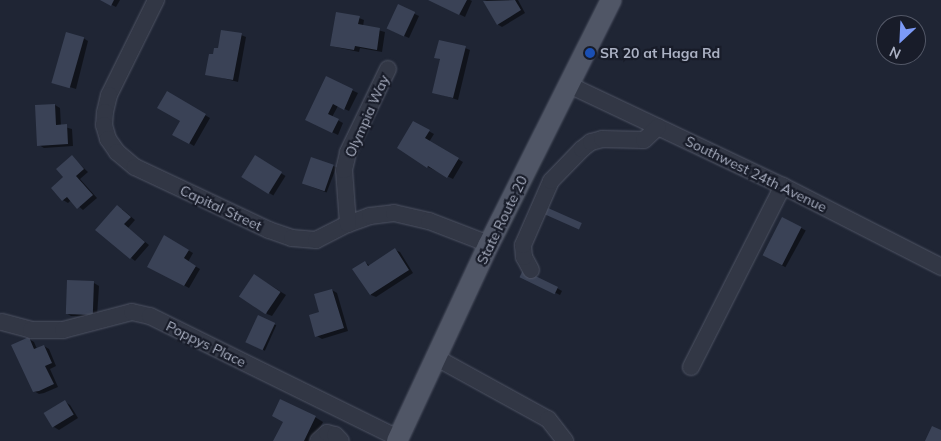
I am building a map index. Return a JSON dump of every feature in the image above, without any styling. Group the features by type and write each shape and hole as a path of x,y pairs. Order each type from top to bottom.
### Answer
{"main road":[{"name":"State Route 20","path":"398,440 489,244 611,0"}],"street":[{"name":"Capital Street","path":"156,0 107,103 104,125 108,139 117,152 135,167 269,230 292,238 316,240 348,224 370,216 394,213 410,215 489,244"},
{"name":"Olympia Way","path":"348,224 344,170 348,152 388,69"},
{"name":"Southwest 24th Avenue","path":"569,85 783,186 941,266"},
{"path":"531,270 524,257 522,245 551,181 591,142 602,139 644,140 658,127"},
{"path":"691,367 783,186"},
{"name":"Poppys Place","path":"2,322 31,330 63,330 132,312 150,316 398,440"},
{"path":"436,357 548,419 565,441"},
{"path":"318,441 327,433 335,435 341,441"}],"building":[{"path":"100,0 114,0 111,6"},
{"path":"428,0 467,0 459,15"},
{"path":"515,0 521,10 497,25 483,1"},
{"path":"398,4 415,12 404,37 387,28"},
{"path":"336,12 360,16 358,24 380,28 377,50 355,46 354,50 330,46"},
{"path":"221,30 242,33 233,80 205,75 209,54 213,54 214,48 218,48"},
{"path":"66,32 84,37 70,88 51,83"},
{"path":"439,40 466,46 453,98 432,93 440,59 434,58"},
{"path":"326,76 353,89 344,110 333,104 328,114 339,119 332,133 305,120"},
{"path":"167,91 206,114 189,144 172,135 180,121 157,108"},
{"path":"55,104 56,125 67,124 68,144 37,146 35,105"},
{"path":"413,121 430,130 425,138 459,158 447,178 428,166 427,168 397,148"},
{"path":"72,155 84,169 76,176 93,195 77,209 67,197 62,201 51,188 63,177 56,169"},
{"path":"255,155 282,172 268,194 241,177"},
{"path":"311,157 334,165 325,191 302,183"},
{"path":"117,205 131,217 124,224 145,242 130,259 95,230"},
{"path":"548,208 582,223 579,229 545,214"},
{"path":"782,217 802,227 782,265 762,255"},
{"path":"164,235 189,250 184,258 196,266 184,286 147,267"},
{"path":"395,248 409,270 370,295 352,269 365,261 368,266"},
{"path":"523,270 558,287 555,294 519,277"},
{"path":"254,274 281,292 265,314 239,296"},
{"path":"67,280 94,281 93,315 66,314"},
{"path":"332,289 344,328 315,337 309,315 319,312 314,294"},
{"path":"258,315 275,323 263,350 245,342"},
{"path":"29,337 34,349 44,345 52,363 45,366 54,384 33,392 11,345"},
{"path":"280,399 316,416 304,441 273,441 283,422 272,416"},
{"path":"65,400 74,415 52,427 44,413"},
{"path":"932,426 941,430 941,441 925,441"}],"place":[{"name":"SR 20 at Haga Rd","path":"590,53"}]}
